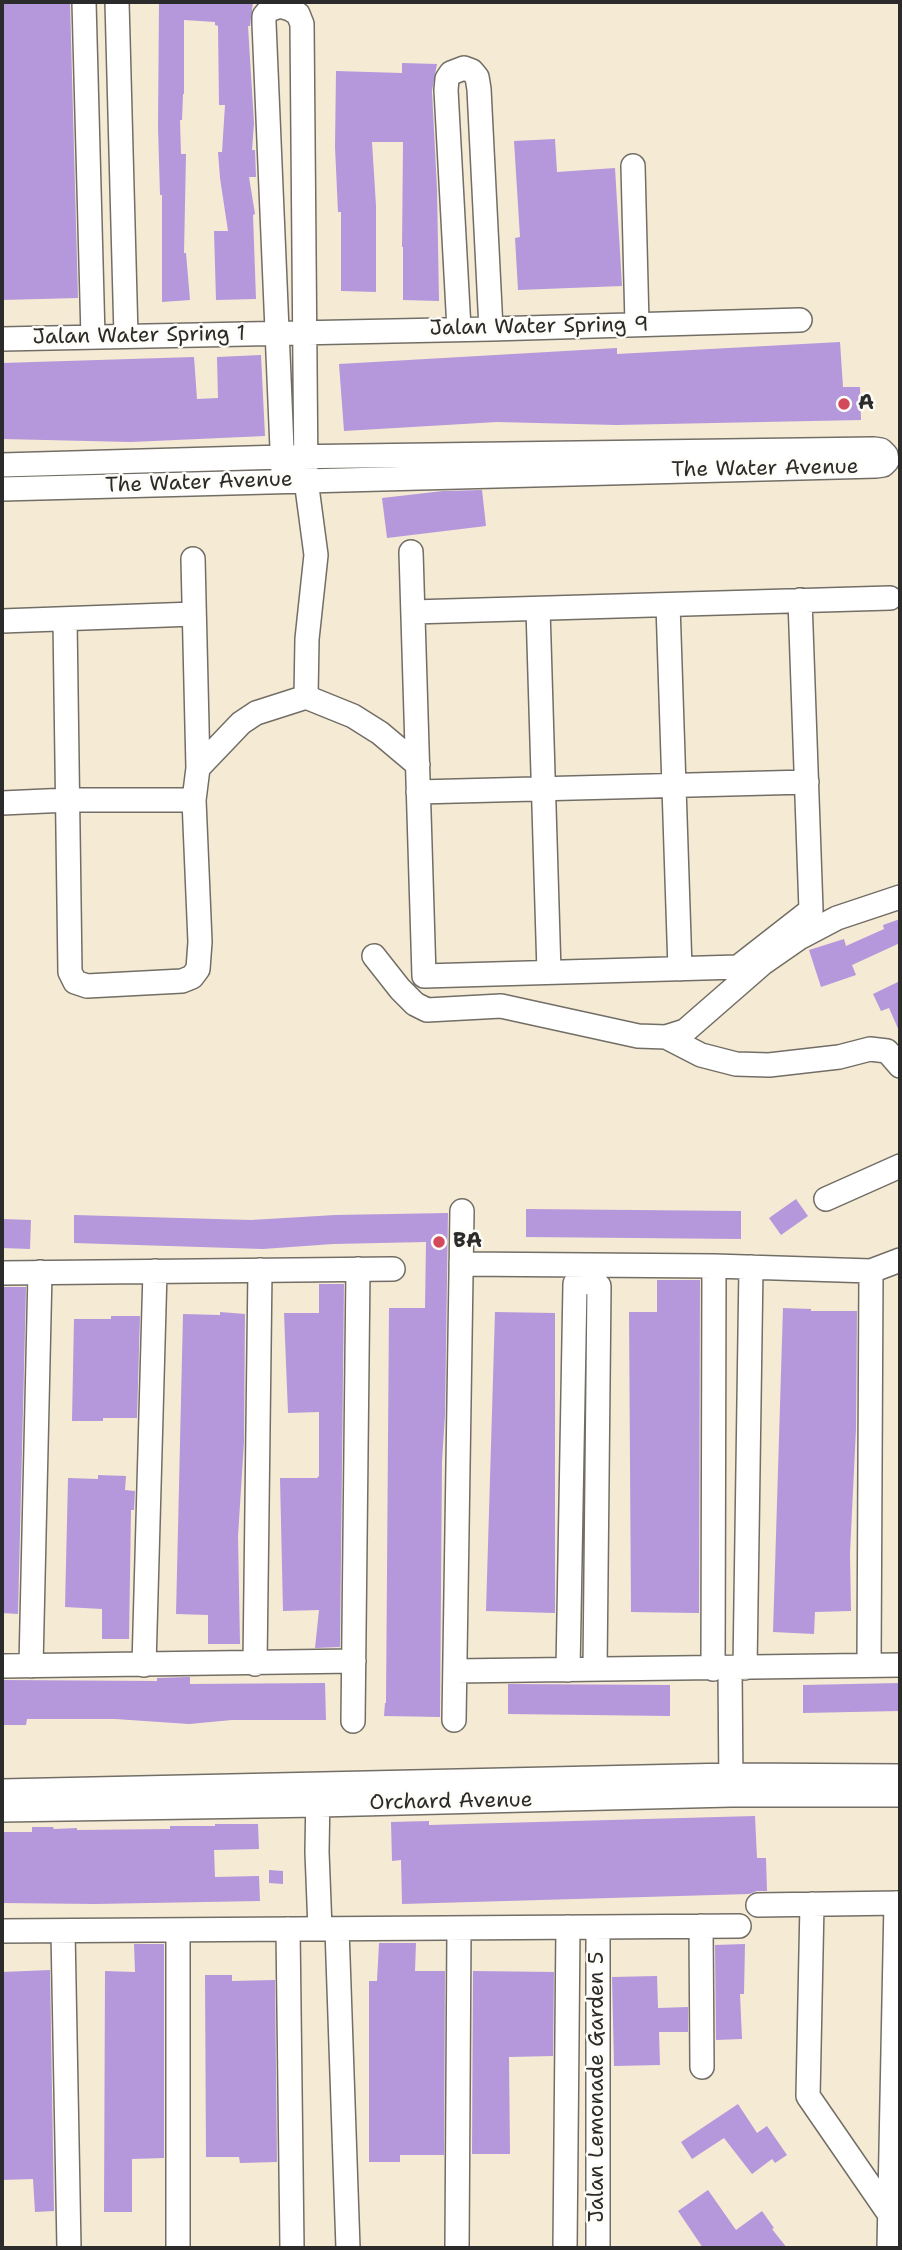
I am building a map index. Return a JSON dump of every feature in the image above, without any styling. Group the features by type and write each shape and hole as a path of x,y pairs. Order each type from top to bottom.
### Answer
{"street":[{"path":"84,2 93,337"},
{"path":"117,2 126,336"},
{"path":"295,469 303,332 302,24 298,14 280,6 269,10 264,16 264,23 276,332 295,469 316,555 307,639 306,697"},
{"path":"459,329 446,90 447,79 451,73 464,68 477,77 479,89 491,329"},
{"path":"633,166 637,324"},
{"name":"Jalan Water Spring 9","path":"276,332 800,320"},
{"name":"Jalan Water Spring 1","path":"2,339 276,332"},
{"name":"The Water Avenue","path":"2,465 295,469 876,466 887,461 881,450 874,449 295,469 2,489"},
{"path":"411,552 424,976 738,967 811,910 800,600"},
{"path":"65,620 70,972 75,982 87,986 182,981 192,977 198,969 200,942 194,800 198,768 193,559"},
{"path":"413,612 890,597"},
{"path":"668,604 680,968"},
{"path":"538,609 549,972"},
{"path":"2,621 194,614"},
{"path":"198,768 241,723 256,713 306,697 353,716 380,733 418,765"},
{"path":"418,792 807,782"},
{"path":"2,803 194,800"},
{"path":"374,956 400,989 415,1004 427,1010 501,1006 638,1036 666,1037 685,1031 764,963 799,938 837,918 900,897"},
{"path":"666,1037 701,1055 736,1064 769,1065 839,1057 870,1049 887,1051 900,1066"},
{"path":"826,1199 900,1166"},
{"path":"454,1720 461,1211"},
{"path":"461,1264 713,1266 871,1271 900,1260"},
{"path":"713,1266 732,1785"},
{"path":"729,1668 751,1267"},
{"path":"354,1721 358,1269"},
{"path":"2,1273 393,1269"},
{"path":"255,1664 260,1270"},
{"path":"144,1665 155,1271"},
{"path":"869,1664 871,1271"},
{"path":"31,1666 40,1272"},
{"path":"568,1670 575,1284 584,1281 599,1286 595,1669"},
{"path":"2,1666 354,1661"},
{"path":"455,1671 900,1665"},
{"name":"Orchard Avenue","path":"11,1800 732,1785 900,1776"},
{"name":"Orchard Avenue","path":"732,1785 900,1795"},
{"path":"319,1795 317,1852 329,1929 348,2248"},
{"path":"758,1905 898,1903 896,2131 889,2248"},
{"path":"811,1904 808,2096 890,2215"},
{"path":"701,1926 702,2067"},
{"path":"2,1931 739,1926"},
{"path":"565,2248 568,1927"},
{"name":"Jalan Lemonade Garden 5","path":"598,1927 598,2248"},
{"path":"457,2248 458,1928"},
{"path":"288,1929 292,2248"},
{"path":"178,1930 178,2248"},
{"path":"63,1931 69,2248"}],"building":[{"path":"2,2 70,2 78,298 2,300"},
{"path":"159,2 253,2 248,26 254,123 252,150 255,150 256,177 249,177 255,214 256,299 216,300 214,231 228,231 218,152 222,152 225,105 219,105 218,26 215,22 184,20 184,94 180,120 181,154 186,154 184,253 190,300 162,302 162,195 158,127"},
{"path":"402,63 437,64 432,91 439,301 403,300 403,142 372,142 376,206 376,292 341,291 341,212 338,212 335,147 336,71 402,73"},
{"path":"555,139 557,172 615,168 622,286 518,290 515,238 520,237 514,141"},
{"path":"840,342 843,387 860,387 861,420 616,425 497,422 344,431 339,364 617,348 617,354"},
{"path":"261,355 265,436 131,442 2,439 2,363 194,357 197,399 218,398 217,357"},
{"path":"482,490 486,526 387,538 382,498 443,491"},
{"path":"900,919 900,943 852,965 856,975 821,987 809,950 844,939 846,946 884,929 883,925"},
{"path":"900,981 900,1033 889,1008 881,1011 873,994"},
{"path":"796,1199 808,1216 781,1235 769,1218"},
{"path":"526,1209 741,1211 741,1239 526,1237"},
{"path":"448,1213 440,1717 384,1716 389,1308 425,1308 426,1242 263,1249 74,1243 74,1215 251,1220"},
{"path":"2,1219 31,1220 30,1249 2,1248"},
{"path":"657,1280 700,1280 699,1613 631,1612 629,1312 657,1312"},
{"path":"319,1284 344,1284 340,1647 315,1648 319,1610 283,1611 280,1478 319,1476 319,1412 288,1413 284,1313 319,1313"},
{"path":"2,1287 26,1287 18,1614 2,1613"},
{"path":"783,1308 857,1311 856,1429 850,1553 851,1611 815,1612 814,1634 773,1632"},
{"path":"220,1312 245,1314 244,1442 238,1536 240,1644 208,1644 208,1615 176,1614 183,1314 220,1315"},
{"path":"495,1312 555,1313 555,1613 486,1611"},
{"path":"111,1316 140,1316 137,1418 72,1421 74,1319 111,1319"},
{"path":"98,1475 126,1476 125,1490 135,1491 134,1510 131,1510 129,1639 102,1639 102,1609 65,1607 68,1478 98,1479"},
{"path":"190,1677 190,1684 325,1683 326,1720 232,1720 189,1724 115,1719 27,1719 26,1725 2,1725 2,1680 157,1681 157,1678"},
{"path":"900,1683 900,1711 803,1713 803,1685"},
{"path":"508,1684 670,1685 670,1716 508,1714"},
{"path":"755,1816 757,1858 766,1858 767,1891 749,1894 402,1904 401,1860 392,1861 391,1822 429,1821 429,1825"},
{"path":"258,1824 259,1849 214,1850 215,1877 259,1876 260,1901 2,1903 2,1832 32,1832 32,1827 77,1830 170,1829 170,1826"},
{"path":"269,1870 283,1871 283,1884 269,1883"},
{"path":"379,1943 416,1943 415,1971 445,1971 444,2155 400,2155 400,2162 369,2162 369,1981 377,1981"},
{"path":"134,1944 164,1944 164,2158 132,2159 132,2212 104,2212 105,1971 135,1972"},
{"path":"745,1944 744,1994 740,1994 742,2039 716,2040 715,1945"},
{"path":"50,1970 54,2211 35,2212 33,2179 2,2180 2,1972"},
{"path":"473,1971 554,1972 553,2056 509,2057 510,2154 472,2154"},
{"path":"205,1975 232,1975 232,1981 275,1980 277,2162 240,2163 239,2157 206,2157"},
{"path":"657,1976 658,2008 688,2007 688,2032 659,2032 660,2065 614,2066 612,1977"},
{"path":"738,2104 757,2133 767,2126 787,2155 775,2163 772,2159 752,2174 724,2138 692,2159 681,2142"},
{"path":"708,2190 736,2230 762,2211 787,2248 703,2248 678,2211"}],"place":[{"name":"A","path":"844,404"},
{"name":"BA","path":"439,1242"}]}
